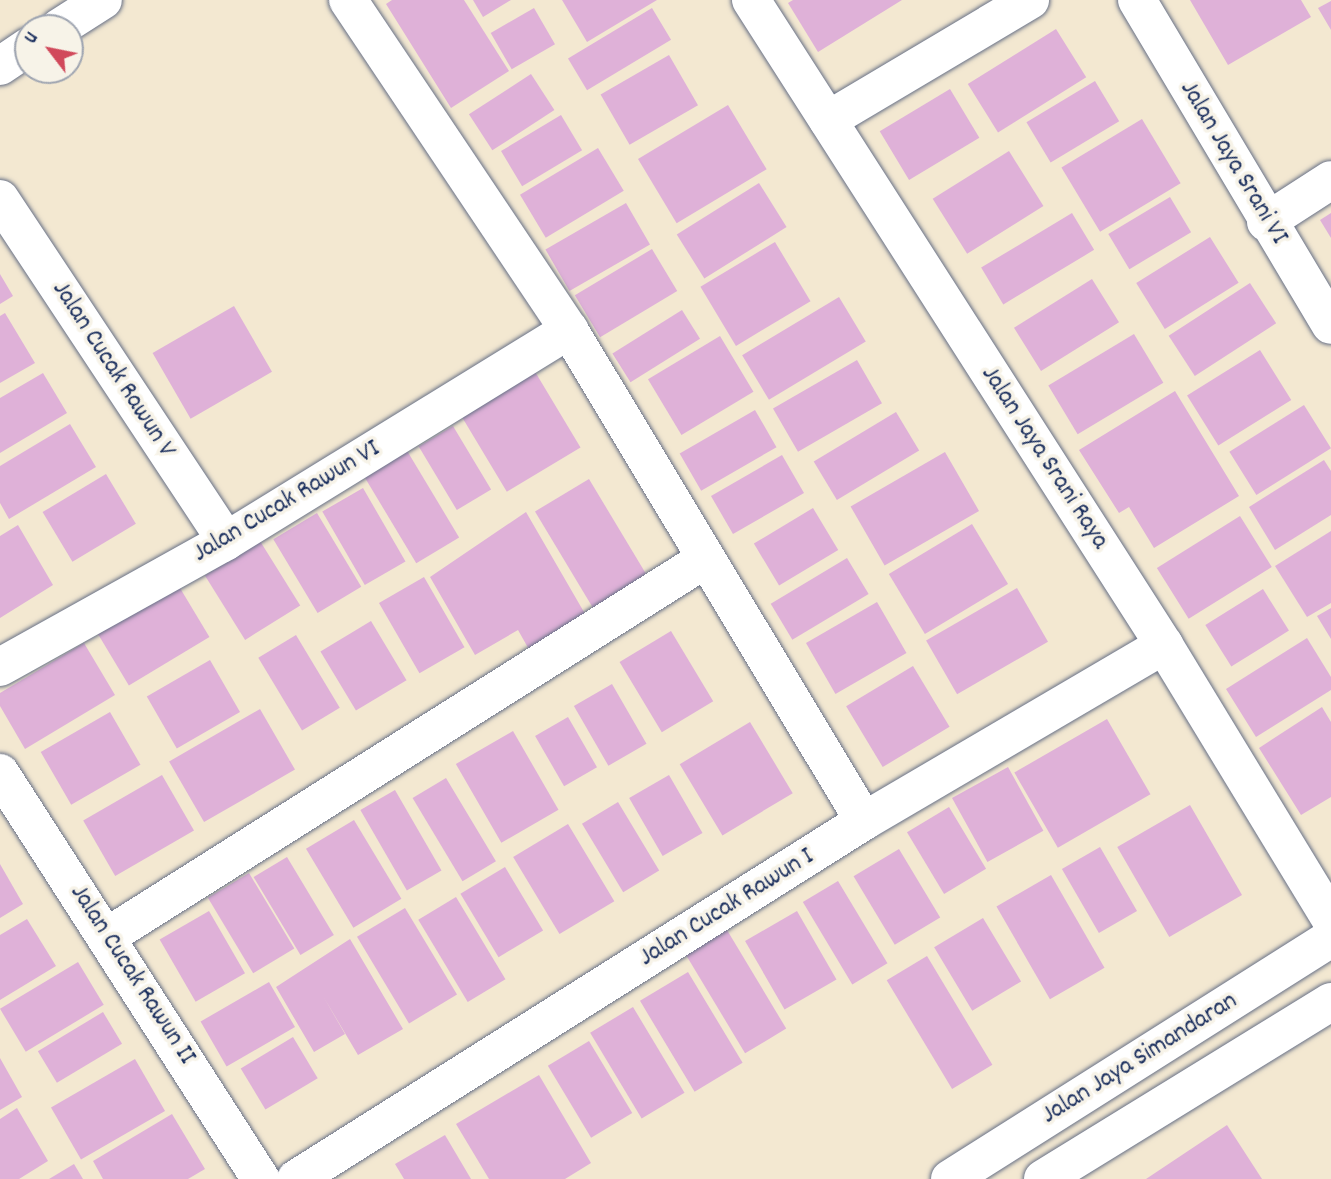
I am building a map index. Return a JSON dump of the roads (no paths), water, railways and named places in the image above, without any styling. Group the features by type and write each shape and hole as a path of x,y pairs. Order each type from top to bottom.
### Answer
{"street":[{"path":"81,14 103,0"},
{"path":"348,0 569,330 704,560 864,821"},
{"name":"Jalan Jaya Srani Raya","path":"751,0 1164,645 1331,920"},
{"path":"828,120 1030,0"},
{"name":"Jalan Jaya Srani VI","path":"1137,0 1266,222 1331,325"},
{"path":"1266,222 1331,180"},
{"name":"Jalan Cucak Rawun V","path":"0,198 226,541"},
{"name":"Jalan Cucak Rawun VI","path":"0,667 226,541 569,330"},
{"path":"108,936 704,560"},
{"name":"Jalan Cucak Rawun I","path":"296,1179 864,821 1164,645"},
{"name":"Jalan Cucak Rawun II","path":"0,773 108,936 261,1179"},
{"name":"Jalan Jaya Simandaran","path":"950,1179 1331,939"},
{"name":"Jalan Jaya Simandaran","path":"1043,1179 1331,1002"}]}
